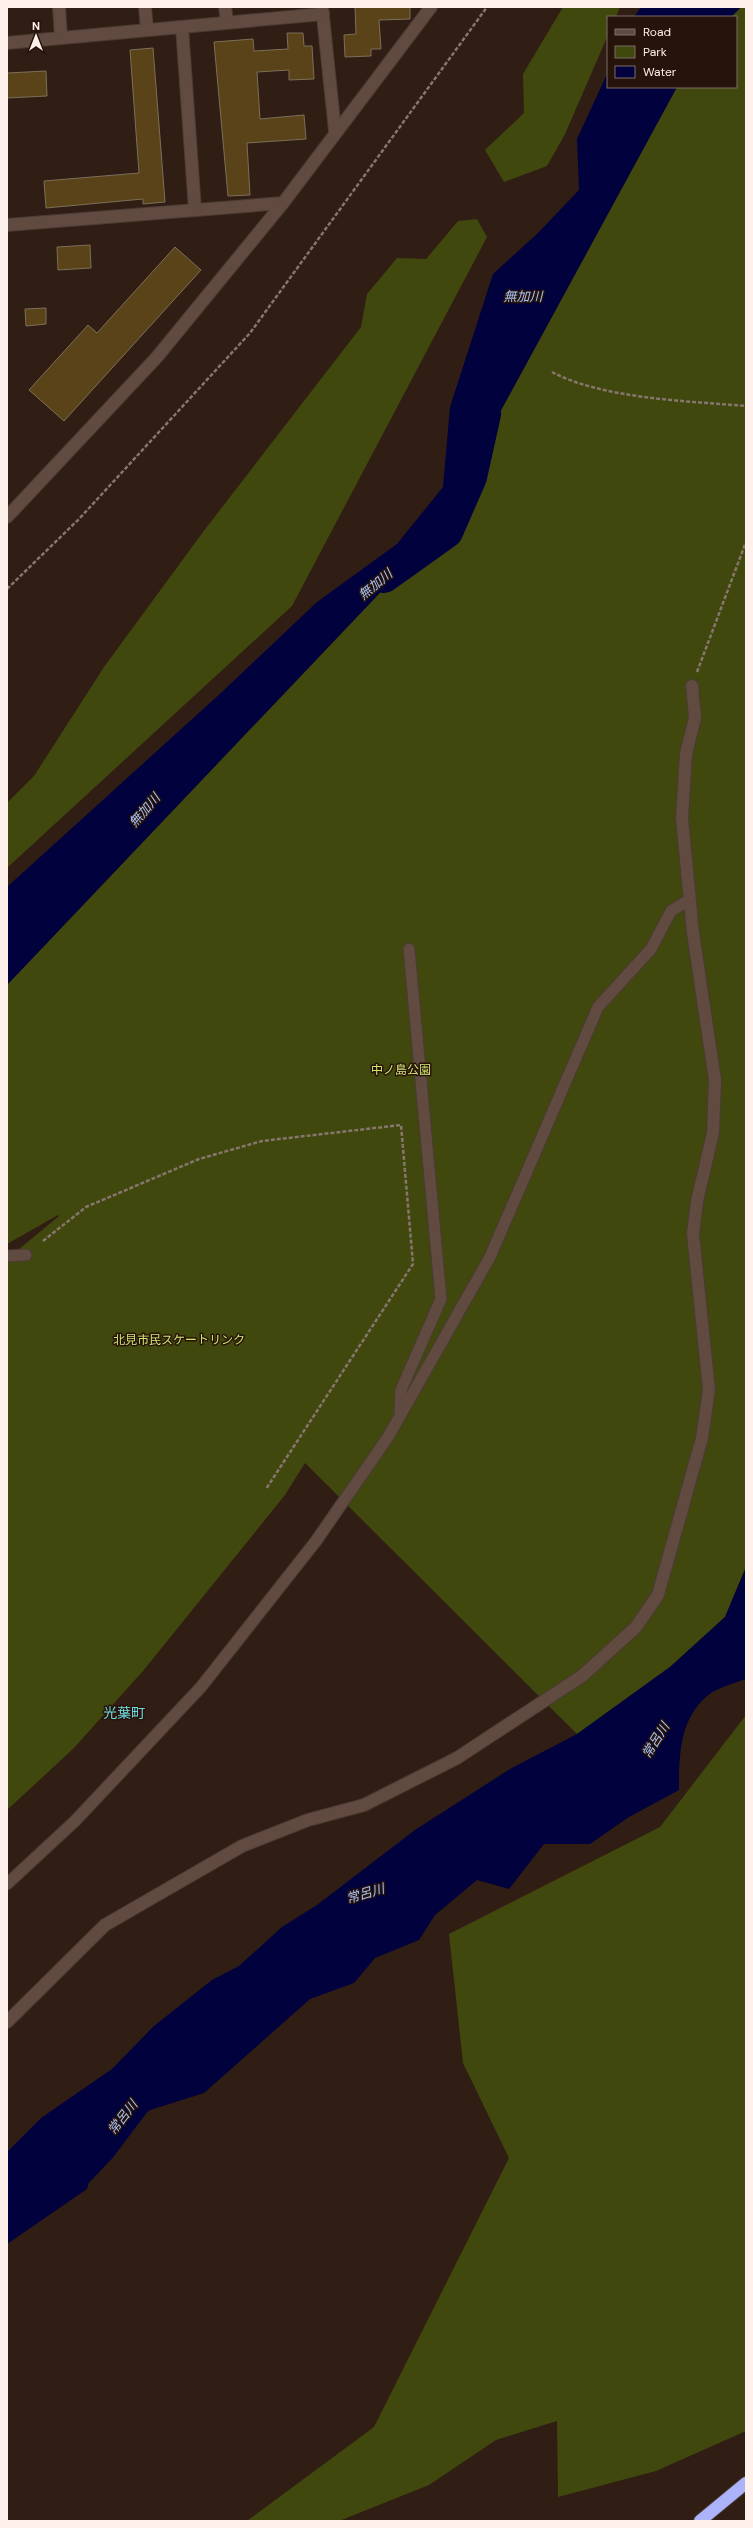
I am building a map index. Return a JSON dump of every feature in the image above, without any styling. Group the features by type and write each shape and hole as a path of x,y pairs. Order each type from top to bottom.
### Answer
{"highway":[{"path":"700,2521 746,2483"}],"street":[{"path":"58,7 61,38"},
{"path":"145,7 147,30"},
{"path":"225,7 227,22"},
{"path":"7,517 157,357 283,203 335,131 431,7"},
{"path":"7,43 182,27 322,10 335,131"},
{"path":"182,27 195,210"},
{"path":"7,225 283,203"},
{"path":"7,2022 105,1925 242,1846 308,1820 364,1805 457,1758 582,1676 636,1627 658,1595 702,1438 709,1390 693,1234 697,1201 713,1133 715,1080 689,900 682,818 686,754 696,718 692,686"}],"lane":[{"path":"7,1884 75,1821 201,1687 316,1541 388,1437 490,1257 598,1008 651,949 671,911 689,900"},
{"path":"400,1414 401,1390 441,1299 409,950"},
{"path":"7,1256 26,1255"}],"path":[{"path":"7,589 79,518 250,333 487,7"},
{"path":"552,372 567,380 653,398 746,406"},
{"path":"692,686 746,542"},
{"path":"43,1241 86,1207 199,1159 262,1141 401,1125 412,1264 266,1489"}],"green space":[{"path":"563,7 620,7 616,16 607,16 607,37 565,134 547,166 504,182 485,150 524,113 523,74"},
{"name":"中ノ島公園","path":"741,7 746,7 746,1567 725,1617 670,1667 577,1734 305,1463 285,1495 143,1671 73,1749 7,1810 7,1259 59,1216 58,1215 7,1244 7,985 431,539 676,88 737,88 737,16 732,16"},
{"path":"477,219 487,237 292,606 7,868 7,803 34,776 104,667 203,532 361,327 367,294 397,258 426,259 458,221"},
{"path":"746,1715 746,2431 656,2471 558,2497 557,2421 496,2440 429,2485 339,2521 247,2521 374,2427 509,2158 463,2063 449,1934 660,1827"}],"water":[{"path":"641,7 741,7 732,16 635,16"},
{"name":"無加川","path":"607,74 607,88 676,88 431,539 7,985 7,887 222,692 317,602 397,544 443,487 450,407 493,274 538,233 579,190 577,139"},
{"path":"746,1567 746,1679 711,1693 698,1706 691,1716 682,1740 680,1752 679,1790 629,1817 590,1844 544,1844 509,1889 477,1880 435,1915 419,1940 375,1958 354,1983 310,1999 204,2093 150,2110 103,2132 87,2189 7,2244 7,2152 41,2118 112,2069 154,2026 212,1980 239,1966 282,1927 317,1905 415,1830 510,1769 577,1734 670,1667 725,1617"}],"building":[{"path":"355,7 410,7 410,19 379,20 381,49 371,49 371,56 345,57 344,35 356,34"},
{"path":"287,33 303,33 304,46 312,46 314,79 289,80 289,70 257,72 260,119 304,115 306,139 247,143 250,195 228,196 214,42 253,39 254,51 288,49"},
{"path":"153,48 165,202 143,204 143,199 46,208 44,181 139,173 130,50"},
{"path":"46,71 47,96 7,98 7,73"},
{"path":"90,245 91,268 58,270 57,247"},
{"path":"175,247 201,270 64,421 29,390 88,325 97,333"},
{"path":"46,308 46,324 26,326 25,309"}],"waterway":[{"name":"無加川","path":"384,577 447,532 471,477 485,414"},
{"name":"常呂川","path":"7,2213 80,2169 100,2148 143,2091"}],"district":[{"name":"光葉町","path":"124,1713"}],"park label":[{"name":"北見市民スケートリンク","path":"179,1340"}]}
